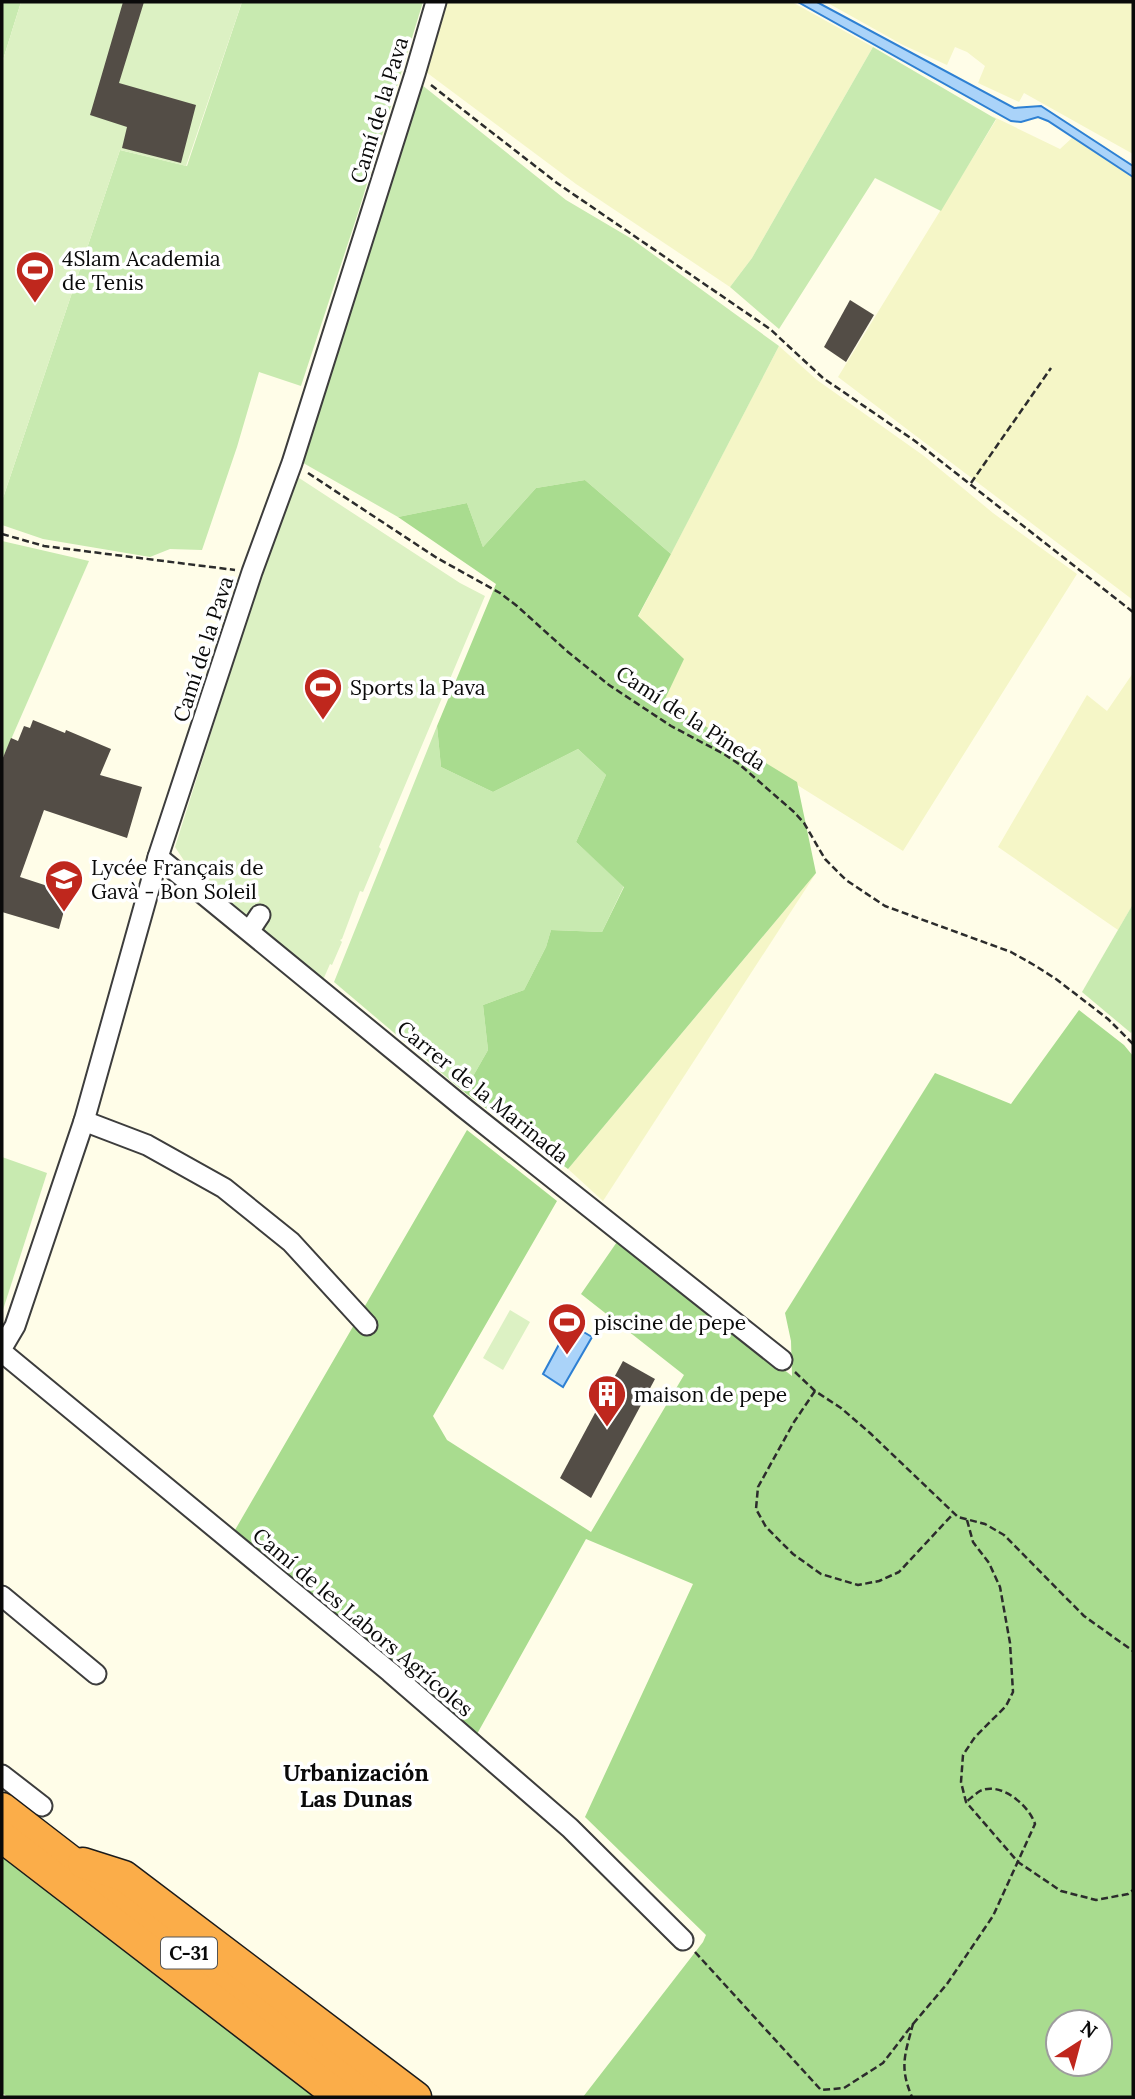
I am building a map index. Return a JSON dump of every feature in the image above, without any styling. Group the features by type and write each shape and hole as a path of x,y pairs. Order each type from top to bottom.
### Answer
{"highway":[{"name":"C-31","path":"2,1808 377,2097"},
{"name":"C-31","path":"2,1837 340,2097"},
{"path":"68,1859 124,1875 416,2097"}],"street":[{"name":"Camí de la Pava","path":"2,1350 15,1326 85,1121 158,857 252,572 292,463 436,2"},
{"name":"Carrer de la Marinada","path":"158,857 255,923 463,1107 782,1360"},
{"path":"85,1121 148,1145 225,1188 291,1242 367,1325"},
{"name":"Camí de la Pava","path":"2,1328 19,1311"},
{"name":"Camí de les Labors Agrícoles","path":"2,1350 400,1680 570,1828 683,1940"},
{"path":"2,1596 96,1674"},
{"path":"2,1774 42,1806"}],"path":[{"path":"415,74 557,183 770,329 823,378 971,483 1133,612"},
{"path":"971,483 1051,368"},
{"name":"Camí de la Pineda","path":"292,463 437,558 500,593 609,684 671,726 739,764 794,812 804,823 825,859 846,880 886,906 1022,959 1056,979 1108,1019 1133,1043"},
{"path":"2,534 44,546 252,572"},
{"path":"782,1360 815,1391 860,1424 953,1513 958,1517 985,1524 1004,1535 1084,1616 1133,1651"},
{"path":"815,1391 758,1486 755,1509 766,1527 793,1554 821,1574 858,1585 879,1581 899,1572 953,1513"},
{"path":"967,1520 973,1542 989,1563 1000,1587 1010,1643 1013,1692 1006,1706 975,1737 963,1755 961,1782 966,1802 1018,1863 1061,1891 1096,1900 1128,1894 1133,1890"},
{"path":"683,1940 821,2090 845,2088 883,2063 947,1984 993,1916 1035,1824 1032,1815 1012,1797 996,1788 981,1790 966,1802"},
{"path":"912,2097 906,2084 903,2063 913,2024"}],"green space":[{"path":"2,2 21,2 2,63"},
{"path":"21,2 242,2 186,166 120,150 2,501 2,63"},
{"path":"242,2 423,2 301,386 259,372 202,550 170,549 150,557 43,539 2,525 2,501 120,150 187,166"},
{"path":"446,2 792,2 873,47 752,258 730,287 576,184 426,72"},
{"path":"826,2 1133,2 1133,154 1024,93 1019,102 978,83 985,66 967,52 955,47 947,65 903,45"},
{"path":"873,47 996,119 941,211 875,178 779,329 730,287 752,258"},
{"path":"417,81 566,200 632,239 779,346 671,554 585,480 536,488 483,547 467,503 398,517 298,460"},
{"path":"992,116 1060,149 1073,137 1133,176 1133,600 838,377 996,120"},
{"path":"779,346 817,380 924,456 993,513 1077,574 903,851 663,701 638,617"},
{"name":"Sports la Pava","path":"293,474 460,583 485,596 379,847 381,849 363,892 360,891 340,940 342,942 323,980 189,868 175,847"},
{"path":"585,480 671,554 638,616 684,659 664,701 797,782 816,873 568,1169 464,1092 488,1050 483,1005 524,990 546,947 551,930 602,932 624,887 576,842 606,775 578,749 493,792 441,767 437,726 496,584 398,517 467,503 483,547 536,488"},
{"path":"2,541 89,561 2,760"},
{"path":"1133,673 1133,904 1118,930 998,847 1087,695 1107,711"},
{"path":"437,726 441,767 493,792 578,749 606,775 576,842 624,886 602,932 551,930 546,947 524,990 483,1005 488,1050 464,1092 334,982"},
{"path":"816,873 603,1201 568,1169"},
{"path":"1133,904 1133,1029 1131,1033 1082,992"},
{"path":"1079,1010 1124,1045 1133,1056 1133,2097 583,2097 706,1935 585,1817 693,1584 586,1539 477,1734 235,1530 467,1130 557,1201 433,1416 447,1440 591,1532 684,1375 581,1294 619,1239 792,1376 791,1341 785,1313 935,1073 1011,1104"},
{"path":"2,1157 47,1173 2,1313"},
{"path":"510,1310 530,1322 503,1370 483,1358"},
{"path":"2,1849 319,2097 8,2097 2,2093"}],"water":[{"path":"798,2 817,2 1014,108 1041,106 1133,166 1133,177 1048,121 1038,117 1021,122 1011,121"},
{"name":"piscine de pepe","path":"570,1324 592,1337 563,1387 543,1374"}],"building":[{"path":"123,2 144,2 119,83 196,105 181,163 122,148 127,127 90,115"},
{"path":"850,300 874,315 846,362 824,347"},
{"path":"33,720 65,733 66,730 111,749 100,775 142,787 127,838 44,810 20,877 69,893 59,929 2,912 2,760 11,738 18,741 24,726 30,728"},
{"name":"maison de pepe","path":"623,1361 655,1379 591,1498 560,1478"}],"place":[{"name":"4Slam Academia de Tenis","path":"35,304"},
{"name":"Sports la Pava","path":"323,721"},
{"name":"Lycée Français de Gavà - Bon Soleil","path":"64,913"},
{"name":"piscine de pepe","path":"567,1356"},
{"name":"maison de pepe","path":"607,1428"}],"district":[{"name":"Urbanización Las Dunas","path":"356,1785"}]}
